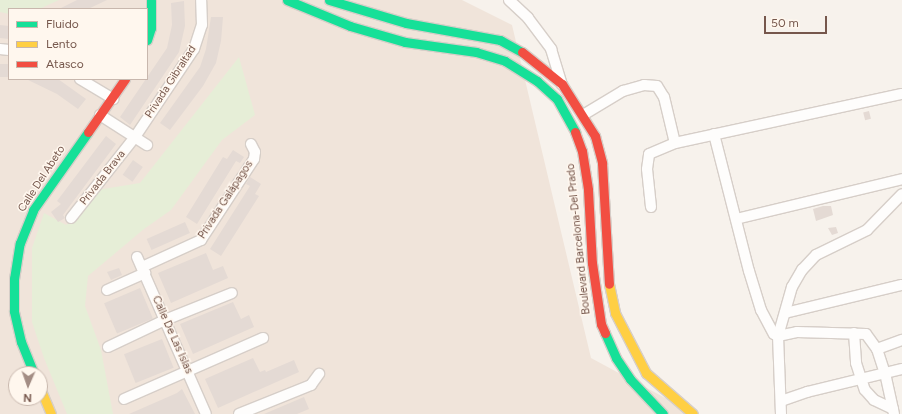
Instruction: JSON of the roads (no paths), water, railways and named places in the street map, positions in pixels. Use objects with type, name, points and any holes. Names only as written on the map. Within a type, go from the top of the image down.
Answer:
[{"type":"main road","points":[[148,37],[151,28],[151,0]]},
{"type":"main road","name":"Boulevard Barcelona-Del Prado","points":[[287,0],[350,26],[405,42],[476,52],[504,61],[537,81],[557,99],[572,123],[582,150],[588,190],[592,263],[601,324],[616,358],[627,374],[663,414]]},
{"type":"main road","points":[[329,0],[406,23],[500,40],[527,55],[562,84],[595,136],[605,193],[608,279],[615,313],[646,373],[666,393],[693,414]]},
{"type":"main road","name":"Calle Del Abeto","points":[[31,366],[21,342],[14,311],[14,279],[20,243],[33,210],[113,99],[124,80]]},
{"type":"main road","points":[[588,190],[605,193]]},
{"type":"street","name":"Privada Gibraltad","points":[[135,137],[194,49],[202,25],[201,0]]},
{"type":"street","points":[[509,0],[528,18],[551,49],[562,84]]},
{"type":"street","points":[[82,80],[113,99]]},
{"type":"street","points":[[583,115],[623,91],[644,85],[657,86],[664,97],[674,143]]},
{"type":"street","points":[[651,207],[647,169],[650,154],[674,143],[902,94]]},
{"type":"street","points":[[100,115],[147,145]]},
{"type":"street","points":[[714,134],[761,310],[770,328],[778,336]]},
{"type":"street","name":"Privada Brava","points":[[71,218],[135,137]]},
{"type":"street","name":"Privada Galápagos","points":[[108,290],[201,240],[254,159],[255,152],[251,144]]},
{"type":"street","points":[[736,219],[902,180]]},
{"type":"street","points":[[781,414],[778,336],[792,286],[802,270],[816,255],[867,230],[902,194]]},
{"type":"street","name":"Calle De Las Islas","points":[[138,257],[206,414]]},
{"type":"street","points":[[785,313],[902,285]]},
{"type":"street","points":[[108,348],[165,320],[232,293]]},
{"type":"street","points":[[778,336],[797,332],[866,334],[877,349],[885,372],[893,412]]},
{"type":"street","points":[[854,333],[859,378],[868,395],[893,412]]},
{"type":"street","points":[[124,399],[263,338]]},
{"type":"street","points":[[877,349],[902,340]]},
{"type":"street","points":[[781,401],[859,378],[902,369]]},
{"type":"street","points":[[239,414],[311,385],[319,374]]}]
